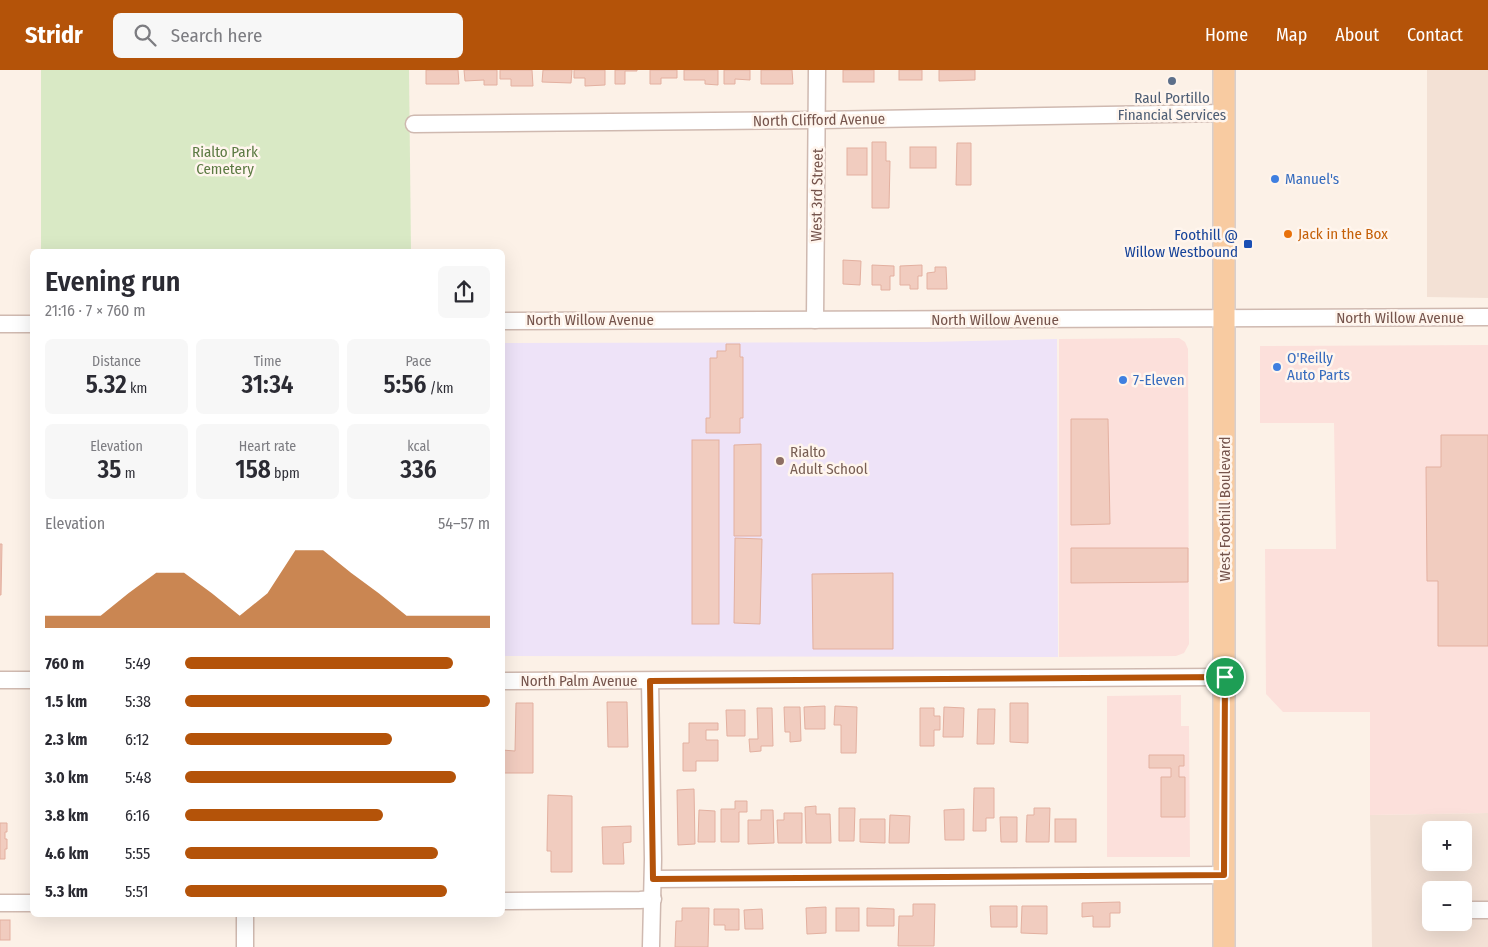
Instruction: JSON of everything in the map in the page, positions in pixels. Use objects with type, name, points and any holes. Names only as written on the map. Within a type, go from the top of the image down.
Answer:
[{"type":"main road","name":"West Foothill Boulevard","points":[[1224,70],[1224,947]]},
{"type":"street","name":"West 3rd Street","points":[[815,320],[817,70]]},
{"type":"street","name":"North Clifford Avenue","points":[[414,124],[1224,113]]},
{"type":"street","name":"North Willow Avenue","points":[[505,320],[1488,317]]},
{"type":"street","points":[[0,324],[30,324]]},
{"type":"street","name":"North Palm Avenue","points":[[505,681],[1225,677]]},
{"type":"street","points":[[0,680],[30,680]]},
{"type":"street","points":[[650,681],[653,879],[651,947]]},
{"type":"street","points":[[653,879],[1224,875]]},
{"type":"street","points":[[505,901],[653,899]]},
{"type":"street","points":[[0,903],[30,903]]},
{"type":"street","points":[[1472,910],[1488,910]]},
{"type":"street","points":[[245,917],[245,947]]},
{"type":"shaded area","points":[[1427,70],[1488,70],[1488,298],[1427,297]]},
{"type":"shaded area","points":[[1179,338],[1185,342],[1188,349],[1189,644],[1184,653],[1176,656],[1059,657],[1059,339]]},
{"type":"shaded area","name":"Rialto Adult School","points":[[1057,339],[1058,657],[505,656],[505,343],[926,342]]},
{"type":"shaded area","points":[[1488,345],[1488,813],[1370,815],[1370,712],[1283,712],[1266,694],[1265,549],[1336,549],[1334,423],[1260,423],[1260,346]]},
{"type":"shaded area","points":[[1181,695],[1181,726],[1189,726],[1190,857],[1107,857],[1107,696]]},
{"type":"shaded area","points":[[1488,813],[1488,947],[1372,947],[1370,815]]},
{"type":"green space","name":"Rialto Park Cemetery","points":[[41,70],[409,70],[411,249],[41,249]]},
{"type":"building","points":[[426,70],[458,70],[459,84],[426,84]]},
{"type":"building","points":[[464,70],[497,70],[497,85],[484,85],[484,80],[465,81]]},
{"type":"building","points":[[500,70],[532,70],[533,86],[511,86],[511,79],[500,79]]},
{"type":"building","points":[[543,70],[572,70],[571,83],[542,82]]},
{"type":"building","points":[[574,70],[605,70],[605,85],[585,86],[585,78],[574,78]]},
{"type":"building","points":[[615,70],[637,71],[625,71],[625,84],[615,84]]},
{"type":"building","points":[[650,70],[677,70],[677,78],[661,78],[661,84],[650,84]]},
{"type":"building","points":[[684,70],[718,70],[718,85],[705,84],[705,80],[684,80]]},
{"type":"building","points":[[724,70],[750,70],[750,80],[735,79],[735,84],[724,84]]},
{"type":"building","points":[[761,70],[792,70],[793,84],[761,84]]},
{"type":"building","points":[[843,70],[874,70],[874,82],[843,82]]},
{"type":"building","points":[[899,70],[922,70],[922,80],[899,80]]},
{"type":"building","points":[[939,70],[975,70],[975,80],[939,81]]},
{"type":"building","points":[[872,142],[886,142],[886,161],[890,161],[889,208],[872,208]]},
{"type":"building","points":[[957,143],[971,143],[971,185],[956,185]]},
{"type":"building","points":[[910,147],[936,147],[936,168],[910,168]]},
{"type":"building","points":[[847,148],[867,148],[867,175],[847,175]]},
{"type":"building","points":[[843,260],[861,261],[860,285],[843,284]]},
{"type":"building","points":[[872,265],[894,266],[894,276],[890,276],[890,290],[881,290],[881,285],[872,285]]},
{"type":"building","points":[[922,265],[922,276],[918,276],[918,289],[910,289],[910,285],[900,285],[900,266]]},
{"type":"building","points":[[935,267],[946,267],[947,289],[927,289],[927,273],[935,272]]},
{"type":"building","points":[[726,344],[740,344],[740,357],[743,357],[743,418],[740,418],[740,433],[706,433],[706,418],[710,418],[710,358],[717,358],[717,351],[726,351]]},
{"type":"building","points":[[1071,419],[1108,419],[1110,524],[1071,525]]},
{"type":"building","points":[[1441,435],[1488,435],[1488,646],[1438,646],[1438,581],[1427,581],[1426,467],[1441,467]]},
{"type":"building","points":[[692,440],[719,440],[719,624],[692,624]]},
{"type":"building","points":[[761,444],[761,536],[734,536],[734,445]]},
{"type":"building","points":[[735,538],[762,539],[760,624],[734,623]]},
{"type":"building","points":[[0,544],[2,544],[1,595],[0,595]]},
{"type":"building","points":[[1071,548],[1188,548],[1188,582],[1071,583]]},
{"type":"building","points":[[893,573],[893,649],[813,649],[812,574]]},
{"type":"building","points":[[607,702],[627,702],[628,747],[608,747]]},
{"type":"building","points":[[516,703],[533,703],[533,773],[505,773],[505,750],[515,751]]},
{"type":"building","points":[[1010,703],[1028,703],[1028,743],[1010,742]]},
{"type":"building","points":[[825,706],[825,729],[805,729],[804,707]]},
{"type":"building","points":[[835,706],[857,707],[856,753],[841,753],[841,725],[834,725]]},
{"type":"building","points":[[784,707],[800,707],[801,741],[790,742],[790,732],[785,732]]},
{"type":"building","points":[[944,707],[964,708],[963,737],[943,737]]},
{"type":"building","points":[[757,708],[772,708],[773,746],[761,746],[761,751],[750,752],[749,739],[758,739]]},
{"type":"building","points":[[920,708],[934,708],[934,716],[940,716],[940,730],[934,730],[934,746],[920,746]]},
{"type":"building","points":[[978,709],[995,709],[994,744],[977,744]]},
{"type":"building","points":[[726,710],[745,710],[745,736],[727,736]]},
{"type":"building","points":[[689,723],[718,723],[718,730],[706,730],[706,740],[718,740],[718,761],[696,761],[696,771],[683,771],[683,743],[689,743]]},
{"type":"building","points":[[1149,755],[1184,755],[1184,766],[1179,766],[1179,777],[1185,777],[1185,817],[1161,817],[1161,777],[1171,777],[1171,768],[1149,768]]},
{"type":"building","points":[[974,788],[994,788],[994,818],[986,818],[986,831],[973,831]]},
{"type":"building","points":[[694,789],[695,844],[678,845],[677,790]]},
{"type":"building","points":[[548,795],[572,796],[572,872],[551,872],[551,851],[547,851]]},
{"type":"building","points":[[735,801],[747,801],[747,812],[739,812],[739,842],[721,842],[721,809],[735,809]]},
{"type":"building","points":[[816,806],[816,814],[830,814],[831,843],[806,843],[805,807]]},
{"type":"building","points":[[839,808],[855,808],[854,841],[839,841]]},
{"type":"building","points":[[1034,808],[1050,808],[1049,842],[1026,842],[1027,815],[1034,815]]},
{"type":"building","points":[[964,809],[964,840],[945,840],[944,810]]},
{"type":"building","points":[[699,810],[715,811],[715,842],[698,842]]},
{"type":"building","points":[[761,810],[773,810],[774,843],[748,844],[748,820],[761,820]]},
{"type":"building","points":[[784,813],[802,813],[802,843],[778,843],[777,820],[784,820]]},
{"type":"building","points":[[890,815],[910,816],[909,843],[889,843]]},
{"type":"building","points":[[1000,817],[1017,817],[1017,842],[1001,842]]},
{"type":"building","points":[[860,819],[885,819],[885,843],[860,842]]},
{"type":"building","points":[[1055,819],[1076,819],[1076,842],[1055,842]]},
{"type":"building","points":[[0,823],[7,823],[5,859],[0,859]]},
{"type":"building","points":[[631,826],[631,842],[623,843],[624,864],[603,864],[602,827]]},
{"type":"building","points":[[1120,902],[1120,913],[1110,913],[1110,927],[1093,927],[1093,916],[1082,917],[1082,903]]},
{"type":"building","points":[[913,904],[935,904],[934,946],[898,946],[899,916],[913,916]]},
{"type":"building","points":[[990,906],[1017,906],[1017,927],[991,927]]},
{"type":"building","points":[[1022,906],[1047,906],[1047,934],[1021,933]]},
{"type":"building","points":[[826,907],[826,933],[807,934],[806,908]]},
{"type":"building","points":[[682,908],[709,908],[708,947],[675,947],[676,921],[682,921]]},
{"type":"building","points":[[836,908],[859,908],[859,931],[836,931]]},
{"type":"building","points":[[867,908],[894,909],[894,926],[867,926]]},
{"type":"building","points":[[714,909],[739,909],[739,930],[725,930],[725,925],[714,925]]},
{"type":"building","points":[[762,909],[763,929],[745,929],[744,910]]},
{"type":"building","points":[[0,920],[10,920],[10,940],[0,940]]},
{"type":"place","name":"Raul Portillo Financial Services","points":[[1172,81]]},
{"type":"place","name":"Manuel's","points":[[1275,179]]},
{"type":"place","name":"Jack in the Box","points":[[1288,234]]},
{"type":"place","name":"Foothill @ Willow Westbound","points":[[1248,244]]},
{"type":"place","name":"O'Reilly Auto Parts","points":[[1277,367]]},
{"type":"place","name":"7-Eleven","points":[[1123,380]]},
{"type":"place","name":"Rialto Adult School","points":[[780,461]]},
{"type":"route","points":[[1225,677],[1224,875],[653,879],[650,681],[1225,677]]}]
